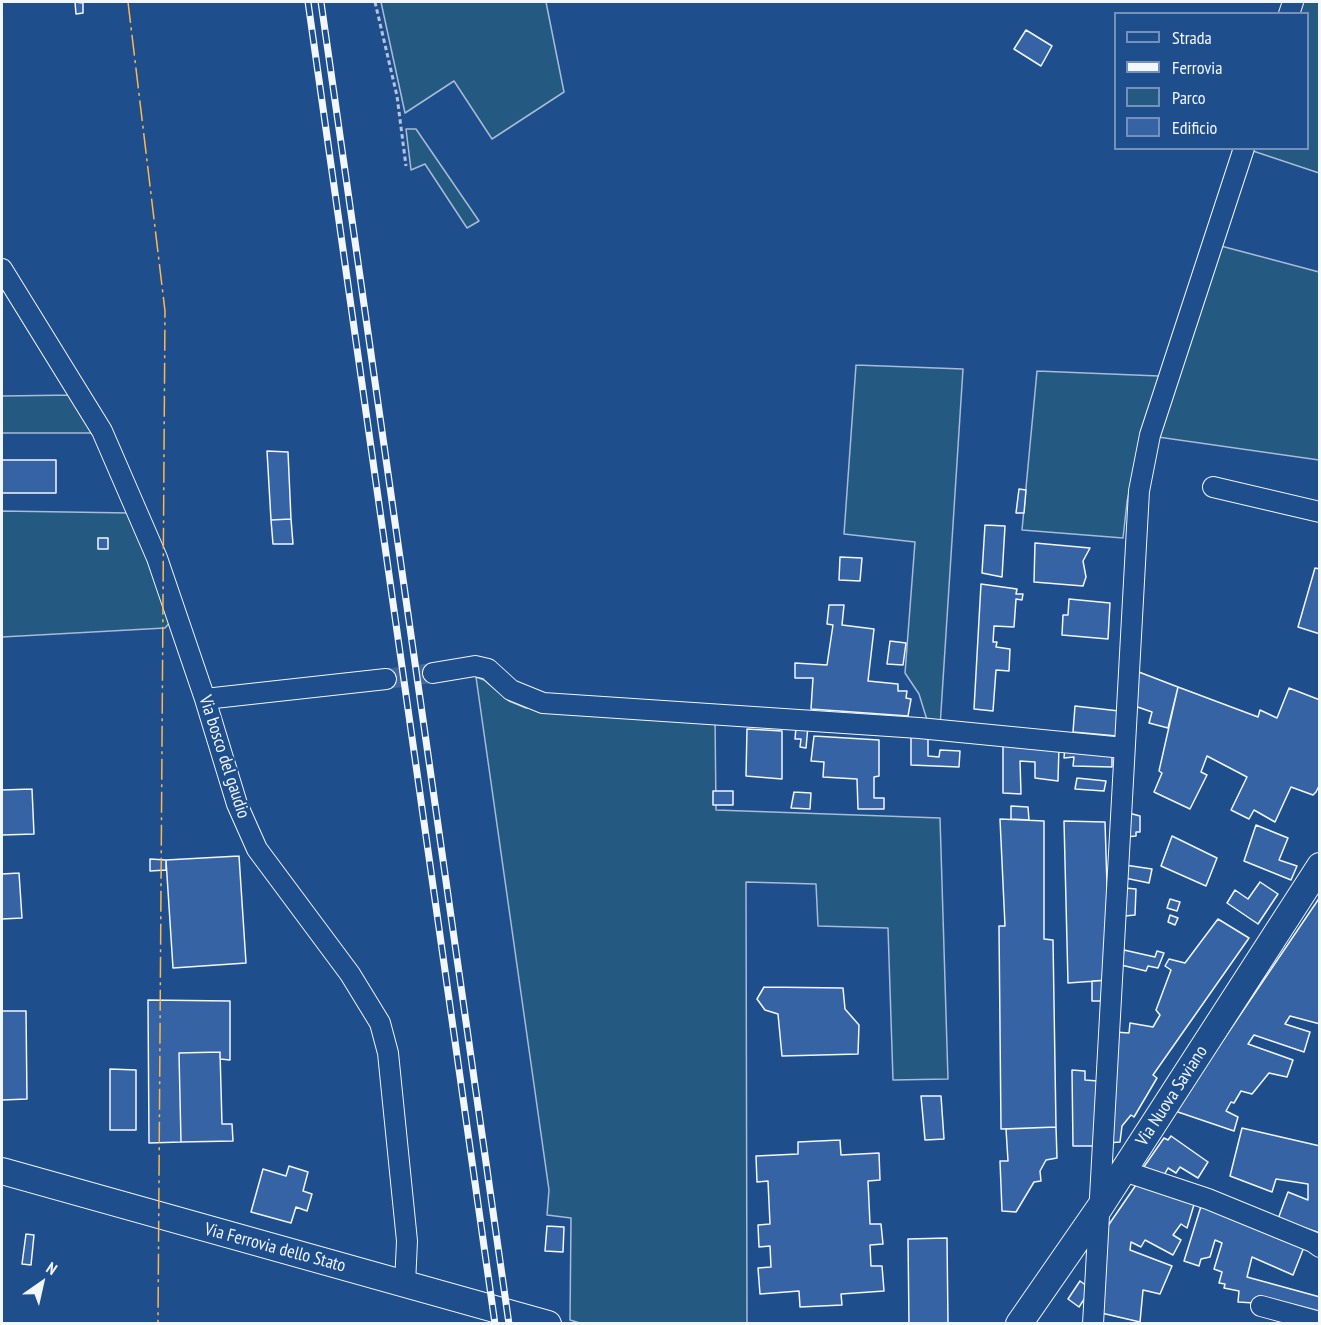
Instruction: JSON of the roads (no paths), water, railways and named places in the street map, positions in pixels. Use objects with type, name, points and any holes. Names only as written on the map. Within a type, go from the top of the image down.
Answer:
[{"type":"main road","name":"Via Nuova Saviano","points":[[1019,1323],[1124,1171],[1318,870]]},
{"type":"main road","name":"Via Ferrovia dello Stato","points":[[2,1172],[548,1323]]},
{"type":"street","points":[[1093,1323],[1139,491],[1150,435],[1243,150]]},
{"type":"street","name":"Via bosco del gaudio","points":[[2,269],[102,431],[158,558],[237,804],[257,849],[350,974],[380,1023],[388,1053],[406,1241],[405,1284]]},
{"type":"street","points":[[1213,487],[1320,512]]},
{"type":"street","points":[[433,673],[475,666],[482,667],[488,669],[512,690],[543,703],[919,728],[1124,747]]},
{"type":"street","points":[[205,699],[386,679]]},
{"type":"street","points":[[1124,1171],[1208,1199],[1313,1242],[1320,1247]]},
{"type":"street","points":[[1261,1305],[1320,1322]]},
{"type":"tunnel","points":[[386,679],[433,673]]},
{"type":"railway","points":[[308,2],[495,1324]]},
{"type":"railway","points":[[321,2],[509,1324]]}]
